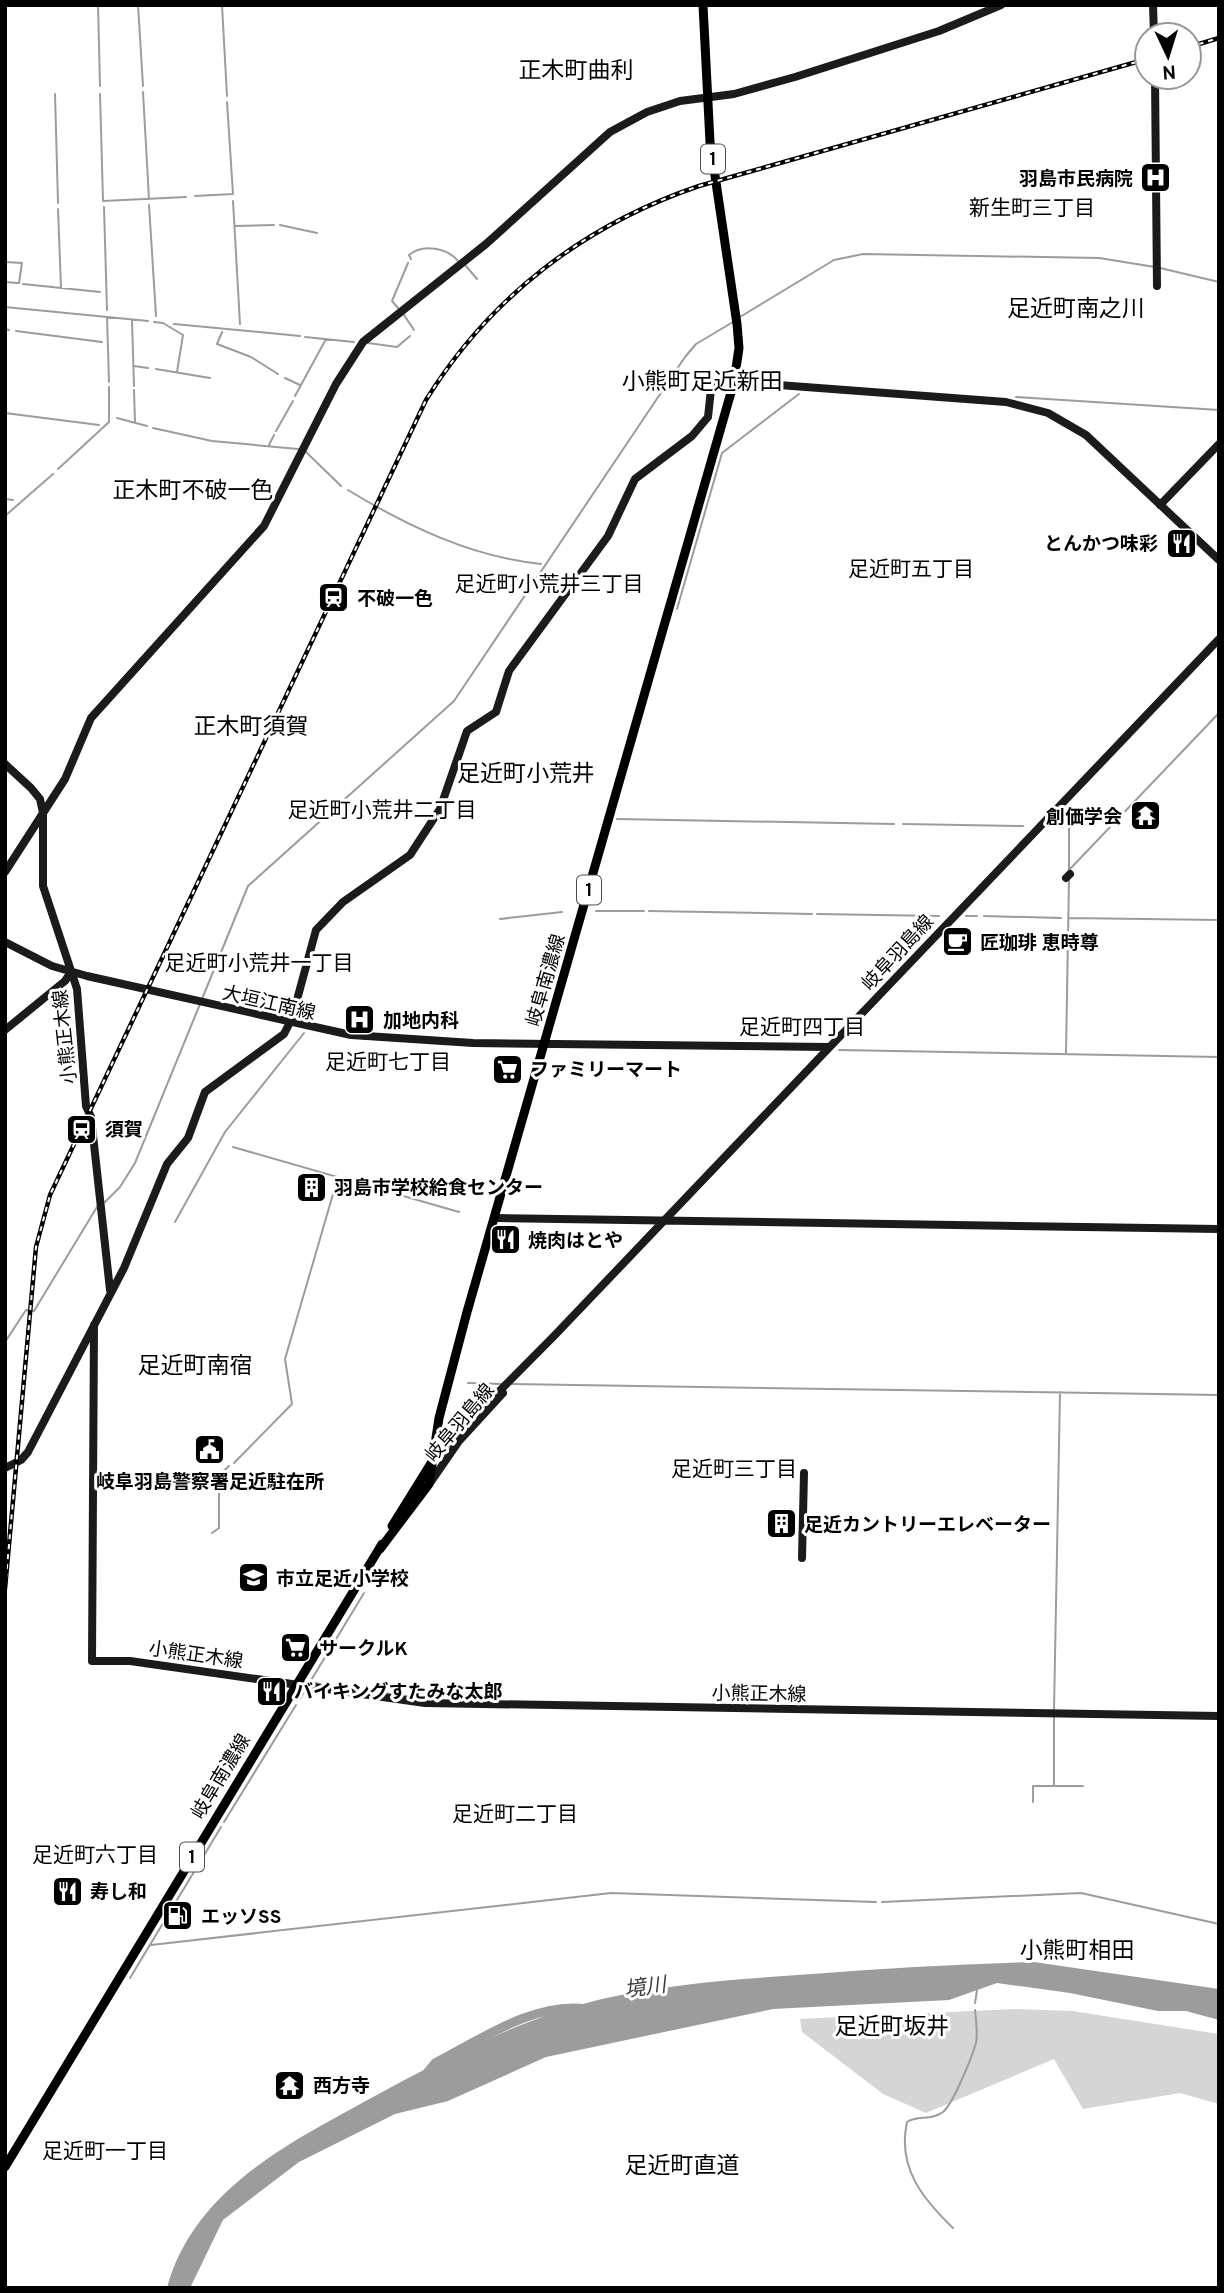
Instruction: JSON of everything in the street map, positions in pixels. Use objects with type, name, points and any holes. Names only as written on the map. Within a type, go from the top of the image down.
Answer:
[{"type":"main road","name":"1","points":[[703,5],[706,98]]},
{"type":"main road","name":"岐阜南濃線","points":[[380,1549],[429,1484],[436,1456],[439,1418],[734,382],[739,348],[737,324],[706,98]]},
{"type":"main road","name":"岐阜南濃線","points":[[5,2167],[436,1456]]},
{"type":"street","points":[[5,872],[65,779],[91,718],[264,526],[337,384],[363,342],[484,246],[610,132],[662,106],[755,88],[846,61],[958,24],[1002,5]]},
{"type":"street","points":[[1155,91],[1157,286]]},
{"type":"street","points":[[110,1290],[133,1247],[167,1164],[188,1138],[205,1092],[278,1041],[290,1024],[316,930],[342,902],[410,855],[440,809],[467,731],[496,712],[509,671],[608,536],[635,479],[692,436],[708,417],[712,380],[980,399],[1030,407],[1086,435],[1219,560]]},
{"type":"street","points":[[1160,505],[1219,444]]},
{"type":"street","name":"岐阜羽島線","points":[[436,1456],[1219,639]]},
{"type":"street","name":"小熊正木線","points":[[5,764],[40,799],[43,813],[43,886],[79,1000],[86,1106],[91,1117],[110,1290],[94,1325],[92,1661],[130,1661],[452,1704],[1219,1716]]},
{"type":"street","name":"大垣江南線","points":[[5,942],[52,966],[71,972],[290,1024],[351,1035],[422,1041],[829,1047]]},
{"type":"street","points":[[5,1030],[65,981],[71,972]]},
{"type":"street","points":[[495,1218],[1219,1228]]},
{"type":"street","points":[[5,1468],[21,1460],[27,1452],[94,1325]]},
{"type":"street","name":"岐阜羽島線","points":[[429,1484],[459,1441],[512,1379]]},
{"type":"street","points":[[802,1558],[804,1473]]},
{"type":"shaded area","points":[[1034,1962],[1219,1989],[1219,2020],[1186,2011],[1158,2011],[1070,1993],[997,1983],[949,2000],[773,2009],[546,2057],[448,2101],[395,2114],[299,2162],[223,2220],[190,2288],[167,2288],[178,2257],[194,2230],[235,2184],[260,2164],[314,2129],[404,2080],[535,2020],[602,1999],[680,1985],[868,1970]]},
{"type":"shaded area","points":[[1014,2009],[1072,2011],[1219,2034],[1219,2104],[1180,2093],[1083,2109],[1054,2059],[926,2113],[883,2094],[802,2032],[800,2019]]},
{"type":"waterway","points":[[98,5],[100,86]]},
{"type":"waterway","points":[[138,5],[143,86]]},
{"type":"waterway","points":[[222,5],[227,96]]},
{"type":"waterway","points":[[143,92],[149,199]]},
{"type":"waterway","points":[[55,94],[58,203]]},
{"type":"waterway","points":[[100,94],[103,200]]},
{"type":"waterway","points":[[195,196],[233,194],[227,102]]},
{"type":"waterway","points":[[103,201],[186,197]]},
{"type":"waterway","points":[[233,201],[240,324]]},
{"type":"waterway","points":[[149,205],[156,316]]},
{"type":"waterway","points":[[104,207],[107,310]]},
{"type":"waterway","points":[[58,209],[61,288]]},
{"type":"waterway","points":[[235,226],[274,225]]},
{"type":"waterway","points":[[280,225],[317,233]]},
{"type":"waterway","points":[[411,259],[409,255],[415,251],[428,248],[449,253],[459,262]]},
{"type":"waterway","points":[[740,317],[834,260],[863,254],[1099,258],[1155,267]]},
{"type":"waterway","points":[[5,262],[22,263],[19,283]]},
{"type":"waterway","points":[[398,308],[392,301],[408,263]]},
{"type":"waterway","points":[[466,266],[477,279]]},
{"type":"waterway","points":[[1160,268],[1219,282]]},
{"type":"waterway","points":[[5,282],[18,283]]},
{"type":"waterway","points":[[23,284],[100,292]]},
{"type":"waterway","points":[[5,307],[148,321]]},
{"type":"waterway","points":[[404,315],[414,330]]},
{"type":"waterway","points":[[107,317],[109,382]]},
{"type":"waterway","points":[[132,320],[134,386]]},
{"type":"waterway","points":[[154,322],[163,323],[183,335],[177,372]]},
{"type":"waterway","points":[[202,999],[248,886],[454,701],[685,357],[696,344],[733,322]]},
{"type":"waterway","points":[[174,324],[300,336]]},
{"type":"waterway","points":[[5,329],[9,330]]},
{"type":"waterway","points":[[16,331],[102,342]]},
{"type":"waterway","points":[[222,332],[217,344],[251,357],[278,374]]},
{"type":"waterway","points":[[368,343],[397,347],[410,336]]},
{"type":"waterway","points":[[305,337],[354,342]]},
{"type":"waterway","points":[[295,396],[326,339]]},
{"type":"waterway","points":[[134,366],[148,368]]},
{"type":"waterway","points":[[156,369],[210,378]]},
{"type":"waterway","points":[[285,378],[300,385]]},
{"type":"waterway","points":[[58,469],[109,422],[109,387]]},
{"type":"waterway","points":[[134,390],[135,422]]},
{"type":"waterway","points":[[677,609],[722,453],[799,394]]},
{"type":"waterway","points":[[1016,397],[1219,410]]},
{"type":"waterway","points":[[276,431],[293,401]]},
{"type":"waterway","points":[[5,413],[99,425]]},
{"type":"waterway","points":[[117,418],[147,426]]},
{"type":"waterway","points":[[153,428],[212,441],[298,449]]},
{"type":"waterway","points":[[269,445],[274,435]]},
{"type":"waterway","points":[[305,451],[341,486]]},
{"type":"waterway","points":[[5,516],[53,474]]},
{"type":"waterway","points":[[348,490],[393,516],[441,538],[490,555],[541,564]]},
{"type":"waterway","points":[[5,499],[13,500]]},
{"type":"waterway","points":[[1070,869],[1219,713]]},
{"type":"waterway","points":[[1069,810],[1069,871]]},
{"type":"waterway","points":[[617,819],[894,824]]},
{"type":"waterway","points":[[903,824],[1023,826]]},
{"type":"waterway","points":[[1057,827],[1063,827]]},
{"type":"waterway","points":[[1066,1053],[1069,880]]},
{"type":"waterway","points":[[596,911],[644,911]]},
{"type":"waterway","points":[[649,911],[812,914]]},
{"type":"waterway","points":[[500,919],[562,912]]},
{"type":"waterway","points":[[817,914],[939,916]]},
{"type":"waterway","points":[[966,916],[977,916]]},
{"type":"waterway","points":[[984,916],[1061,918]]},
{"type":"waterway","points":[[1069,918],[1219,920]]},
{"type":"waterway","points":[[105,1202],[120,1187],[135,1163],[200,1004]]},
{"type":"waterway","points":[[175,1222],[225,1132],[304,1033]]},
{"type":"waterway","points":[[839,1050],[1219,1057]]},
{"type":"waterway","points":[[233,1147],[459,1212]]},
{"type":"waterway","points":[[234,1463],[292,1404],[285,1359],[338,1177]]},
{"type":"waterway","points":[[5,1342],[26,1310],[34,1311],[97,1207]]},
{"type":"waterway","points":[[468,1383],[502,1384]]},
{"type":"waterway","points":[[512,1384],[1219,1395]]},
{"type":"waterway","points":[[1054,1711],[1060,1392]]},
{"type":"waterway","points":[[212,1533],[219,1528],[219,1475],[229,1466]]},
{"type":"waterway","points":[[320,1684],[310,1682],[364,1593]]},
{"type":"waterway","points":[[299,1700],[306,1689]]},
{"type":"waterway","points":[[383,1693],[429,1699]]},
{"type":"waterway","points":[[224,1822],[296,1705]]},
{"type":"waterway","points":[[1054,1717],[1054,1786]]},
{"type":"waterway","points":[[1033,1802],[1033,1786],[1083,1786]]},
{"type":"waterway","points":[[130,1978],[221,1827]]},
{"type":"waterway","points":[[151,1945],[611,1893],[876,1902]]},
{"type":"waterway","points":[[882,1902],[1081,1893],[1219,1924]]},
{"type":"waterway","points":[[975,2003],[977,1990]]},
{"type":"waterway","name":"境川","points":[[426,2074],[435,2063],[508,2024],[548,2011],[587,2009]]},
{"type":"waterway","points":[[953,2228],[932,2206],[915,2181],[909,2168],[905,2139],[907,2122],[938,2115],[952,2100],[976,2043],[975,2010]]},
{"type":"railway","points":[[1203,43],[1219,38]]},
{"type":"railway","points":[[5,1589],[36,1247],[50,1195],[426,400],[451,363],[510,297],[543,269],[617,221],[657,202],[699,186],[1133,63]]},
{"type":"place","name":"羽島市民病院","points":[[1156,178]]},
{"type":"place","name":"とんかつ味彩","points":[[1181,543]]},
{"type":"place","name":"不破一色","points":[[334,598]]},
{"type":"place","name":"創価学会","points":[[1145,816]]},
{"type":"place","name":"匠珈琲 恵時尊","points":[[957,942]]},
{"type":"place","name":"加地内科","points":[[360,1020]]},
{"type":"place","name":"ファミリーマート","points":[[507,1069]]},
{"type":"place","name":"須賀","points":[[82,1129]]},
{"type":"place","name":"羽島市学校給食センター","points":[[311,1187]]},
{"type":"place","name":"焼肉はとや","points":[[505,1240]]},
{"type":"place","name":"岐阜羽島警察署足近駐在所","points":[[210,1450]]},
{"type":"place","name":"足近カントリーエレベーター","points":[[781,1524]]},
{"type":"place","name":"市立足近小学校","points":[[253,1578]]},
{"type":"place","name":"サークルK","points":[[296,1648]]},
{"type":"place","name":"バイキングすたみな太郎","points":[[271,1691]]},
{"type":"place","name":"寿し和","points":[[67,1891]]},
{"type":"place","name":"エッソSS","points":[[178,1916]]},
{"type":"place","name":"西方寺","points":[[290,2085]]},
{"type":"district","name":"正木町曲利","points":[[576,70]]},
{"type":"district","name":"新生町三丁目","points":[[1032,208]]},
{"type":"district","name":"足近町南之川","points":[[1076,308]]},
{"type":"district","name":"小熊町足近新田","points":[[702,381]]},
{"type":"district","name":"正木町不破一色","points":[[193,490]]},
{"type":"district","name":"足近町五丁目","points":[[911,569]]},
{"type":"district","name":"足近町小荒井三丁目","points":[[549,584]]},
{"type":"district","name":"正木町須賀","points":[[251,726]]},
{"type":"district","name":"足近町小荒井","points":[[526,773]]},
{"type":"district","name":"足近町小荒井二丁目","points":[[382,810]]},
{"type":"district","name":"足近町小荒井一丁目","points":[[259,963]]},
{"type":"district","name":"足近町四丁目","points":[[802,1027]]},
{"type":"district","name":"足近町七丁目","points":[[388,1062]]},
{"type":"district","name":"足近町南宿","points":[[195,1365]]},
{"type":"district","name":"足近町三丁目","points":[[734,1469]]},
{"type":"district","name":"足近町二丁目","points":[[515,1814]]},
{"type":"district","name":"足近町六丁目","points":[[95,1855]]},
{"type":"district","name":"小熊町相田","points":[[1077,1950]]},
{"type":"district","name":"足近町坂井","points":[[892,2026]]},
{"type":"district","name":"足近町一丁目","points":[[105,2151]]},
{"type":"district","name":"足近町直道","points":[[682,2165]]}]
